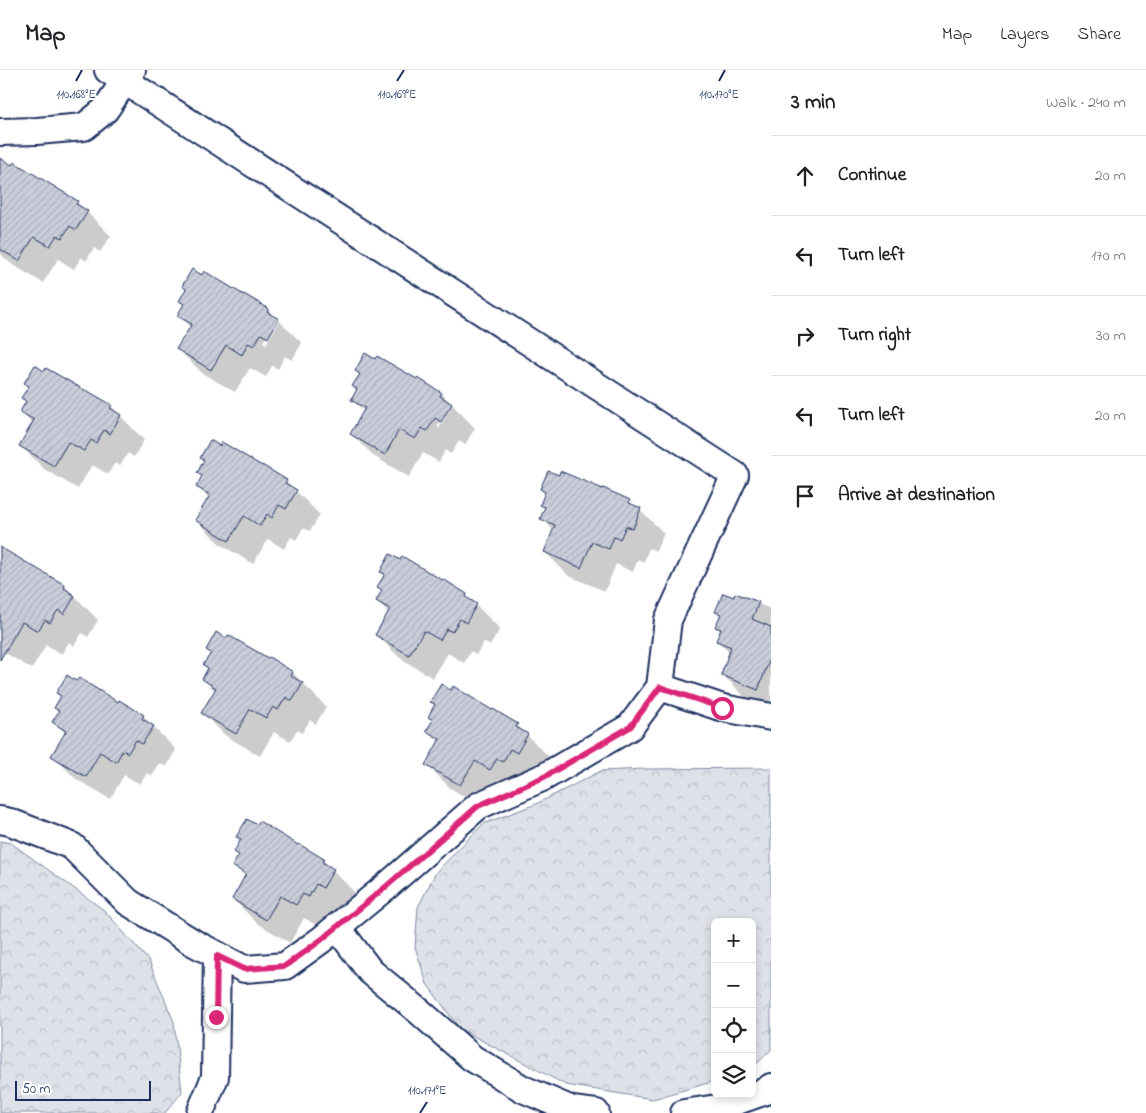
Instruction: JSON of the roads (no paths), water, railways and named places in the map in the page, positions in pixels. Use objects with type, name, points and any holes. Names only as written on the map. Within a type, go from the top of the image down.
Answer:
[{"type":"street","points":[[0,132],[84,128],[105,110],[121,74],[735,475],[668,620],[660,687],[630,727],[544,777],[478,806],[388,885],[285,966],[244,969],[217,956],[128,902],[72,846],[10,822],[0,820]]},
{"type":"street","points":[[660,687],[722,708],[771,717]]},
{"type":"street","points":[[337,927],[370,971],[472,1058],[523,1089],[572,1110],[596,1113]]},
{"type":"street","points":[[200,1113],[215,1077],[217,956]]},
{"type":"street","points":[[684,1113],[717,1108],[766,1091],[771,1087]]}]
